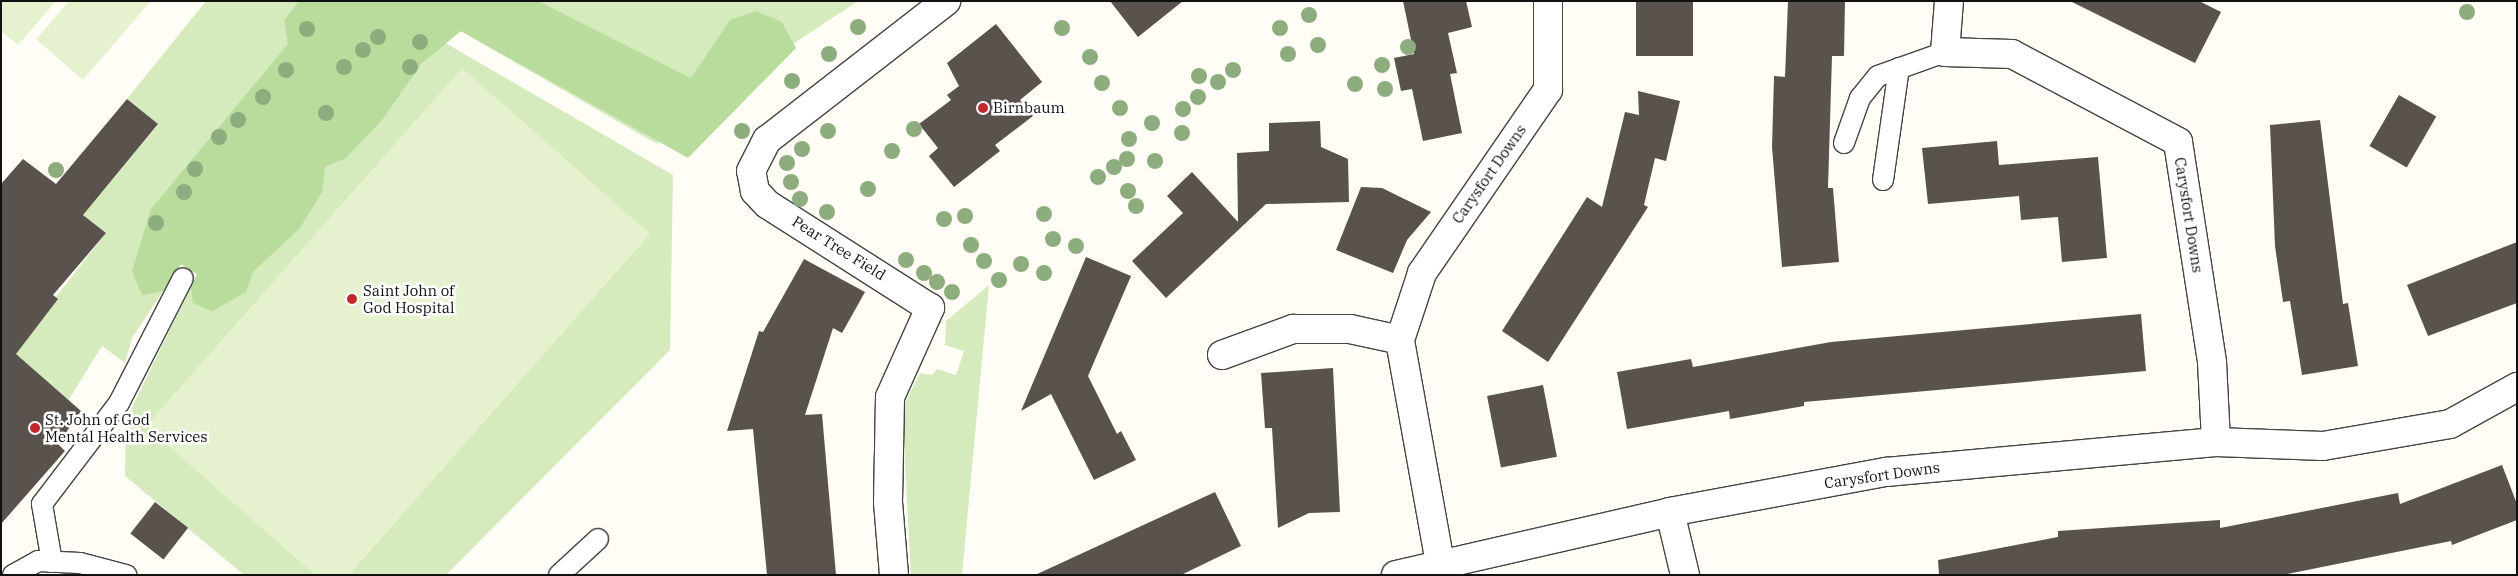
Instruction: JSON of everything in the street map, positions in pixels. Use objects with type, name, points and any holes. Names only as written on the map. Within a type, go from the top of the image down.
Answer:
[{"type":"street","name":"Pear Tree Field","points":[[894,575],[888,502],[890,397],[930,308],[767,204],[755,191],[751,171],[767,140],[946,1]]},
{"type":"street","name":"Carysfort Downs","points":[[1440,563],[1400,340],[1422,274],[1548,90],[1548,1]]},
{"type":"street","points":[[1945,52],[1949,1]]},
{"type":"street","name":"Carysfort Downs","points":[[1945,52],[2012,54],[2178,142],[2212,362],[2216,442]]},
{"type":"street","points":[[1222,355],[1293,329],[1350,329],[1400,340]]},
{"type":"street","name":"Carysfort Downs","points":[[1396,575],[1440,563],[1670,512],[1886,472],[2216,442],[2322,446],[2450,424],[2517,387]]},
{"type":"street","points":[[1670,512],[1685,575]]},
{"type":"lane","points":[[1844,143],[1860,98],[1878,76],[1945,52]]},
{"type":"lane","points":[[1883,180],[1898,68]]},
{"type":"lane","points":[[52,562],[42,504],[119,402],[183,278]]},
{"type":"lane","points":[[559,575],[598,539]]},
{"type":"lane","points":[[13,575],[38,561],[80,563],[126,575]]},
{"type":"green space","points":[[1,1],[56,1],[18,45],[1,31]]},
{"type":"green space","points":[[69,1],[151,1],[83,80],[36,39]]},
{"type":"green space","name":"Saint John of God Hospital","points":[[206,1],[373,1],[673,175],[670,350],[446,575],[244,575],[125,476],[126,420],[197,274],[181,264],[132,338],[125,363],[102,346],[68,401],[13,352],[106,233],[53,191],[102,192],[158,125],[127,99]]},
{"type":"green space","points":[[299,1],[538,1],[691,78],[730,20],[756,11],[782,22],[796,48],[688,158],[461,31],[421,64],[383,119],[346,158],[325,167],[322,192],[300,228],[253,272],[246,292],[212,311],[193,303],[191,288],[197,274],[181,264],[163,291],[142,295],[132,271],[151,209],[288,44],[284,20]]},
{"type":"green space","points":[[408,1],[858,1],[716,95],[657,144]]},
{"type":"green space","points":[[462,68],[650,234],[349,575],[315,575],[146,426]]},
{"type":"green space","points":[[989,285],[962,575],[911,575],[902,409],[920,373],[932,375],[937,369],[956,375],[964,351],[945,345],[946,321]]},
{"type":"building","points":[[1110,1],[1183,1],[1138,37]]},
{"type":"building","points":[[1403,1],[1466,1],[1472,27],[1448,33],[1457,73],[1450,74],[1462,133],[1423,141],[1412,89],[1401,91],[1394,58],[1414,54]]},
{"type":"building","points":[[1636,1],[1693,1],[1693,56],[1636,56]]},
{"type":"building","points":[[1788,1],[1845,1],[1844,56],[1832,56],[1828,188],[1833,188],[1839,262],[1782,267],[1772,147],[1774,76],[1785,77]]},
{"type":"building","points":[[2070,1],[2199,1],[2221,12],[2195,63]]},
{"type":"building","name":"Birnbaum","points":[[996,24],[1042,82],[1020,100],[1033,116],[995,145],[1000,151],[954,187],[929,156],[938,148],[919,124],[951,100],[947,95],[959,86],[947,63]]},
{"type":"building","points":[[1638,91],[1680,101],[1666,161],[1655,158],[1644,205],[1648,207],[1548,362],[1502,331],[1587,197],[1602,207],[1625,112],[1639,115]]},
{"type":"building","points":[[2399,95],[2436,116],[2407,168],[2370,146]]},
{"type":"building","points":[[127,99],[158,124],[83,215],[106,233],[53,295],[58,299],[16,354],[81,411],[58,444],[65,451],[1,524],[1,184],[23,159],[56,184]]},
{"type":"building","points":[[2320,120],[2343,304],[2348,303],[2358,366],[2302,375],[2290,301],[2283,302],[2275,246],[2270,125]]},
{"type":"building","points":[[1320,121],[1321,147],[1348,159],[1349,202],[1266,204],[1166,298],[1132,261],[1183,213],[1167,196],[1192,172],[1238,222],[1237,153],[1269,151],[1269,123]]},
{"type":"building","points":[[1997,141],[1999,165],[2098,157],[2107,258],[2062,262],[2058,217],[2021,220],[2019,196],[1928,204],[1922,148]]},
{"type":"building","points":[[1361,187],[1382,188],[1431,212],[1407,240],[1393,273],[1336,250]]},
{"type":"building","points":[[2517,242],[2517,303],[2428,336],[2407,285]]},
{"type":"building","points":[[1086,257],[1131,276],[1088,376],[1117,434],[1121,431],[1136,460],[1094,480],[1051,394],[1021,411]]},
{"type":"building","points":[[804,259],[865,292],[842,333],[833,328],[805,415],[822,414],[836,575],[767,575],[753,429],[727,431],[759,331],[763,332]]},
{"type":"building","points":[[2141,314],[2146,371],[1804,402],[1804,406],[1730,419],[1729,411],[1627,429],[1617,372],[1691,359],[1693,367],[1831,342]]},
{"type":"building","points":[[1333,368],[1340,512],[1309,513],[1278,528],[1272,428],[1265,428],[1261,373]]},
{"type":"building","points":[[1543,385],[1557,457],[1501,468],[1487,396]]},
{"type":"building","points":[[2502,465],[2517,504],[2517,520],[2452,545],[2451,541],[2282,575],[1939,575],[1938,560],[2058,537],[2058,531],[2220,520],[2220,528],[2398,493],[2400,504]]},
{"type":"building","points":[[1215,492],[1241,546],[1181,575],[1035,575]]},
{"type":"building","points":[[155,502],[188,528],[163,559],[130,534]]},
{"type":"place","name":"Birnbaum","points":[[983,108]]},
{"type":"place","name":"Saint John of God Hospital","points":[[352,299]]},
{"type":"place","name":"St. John of God Mental Health Services","points":[[35,428]]}]
